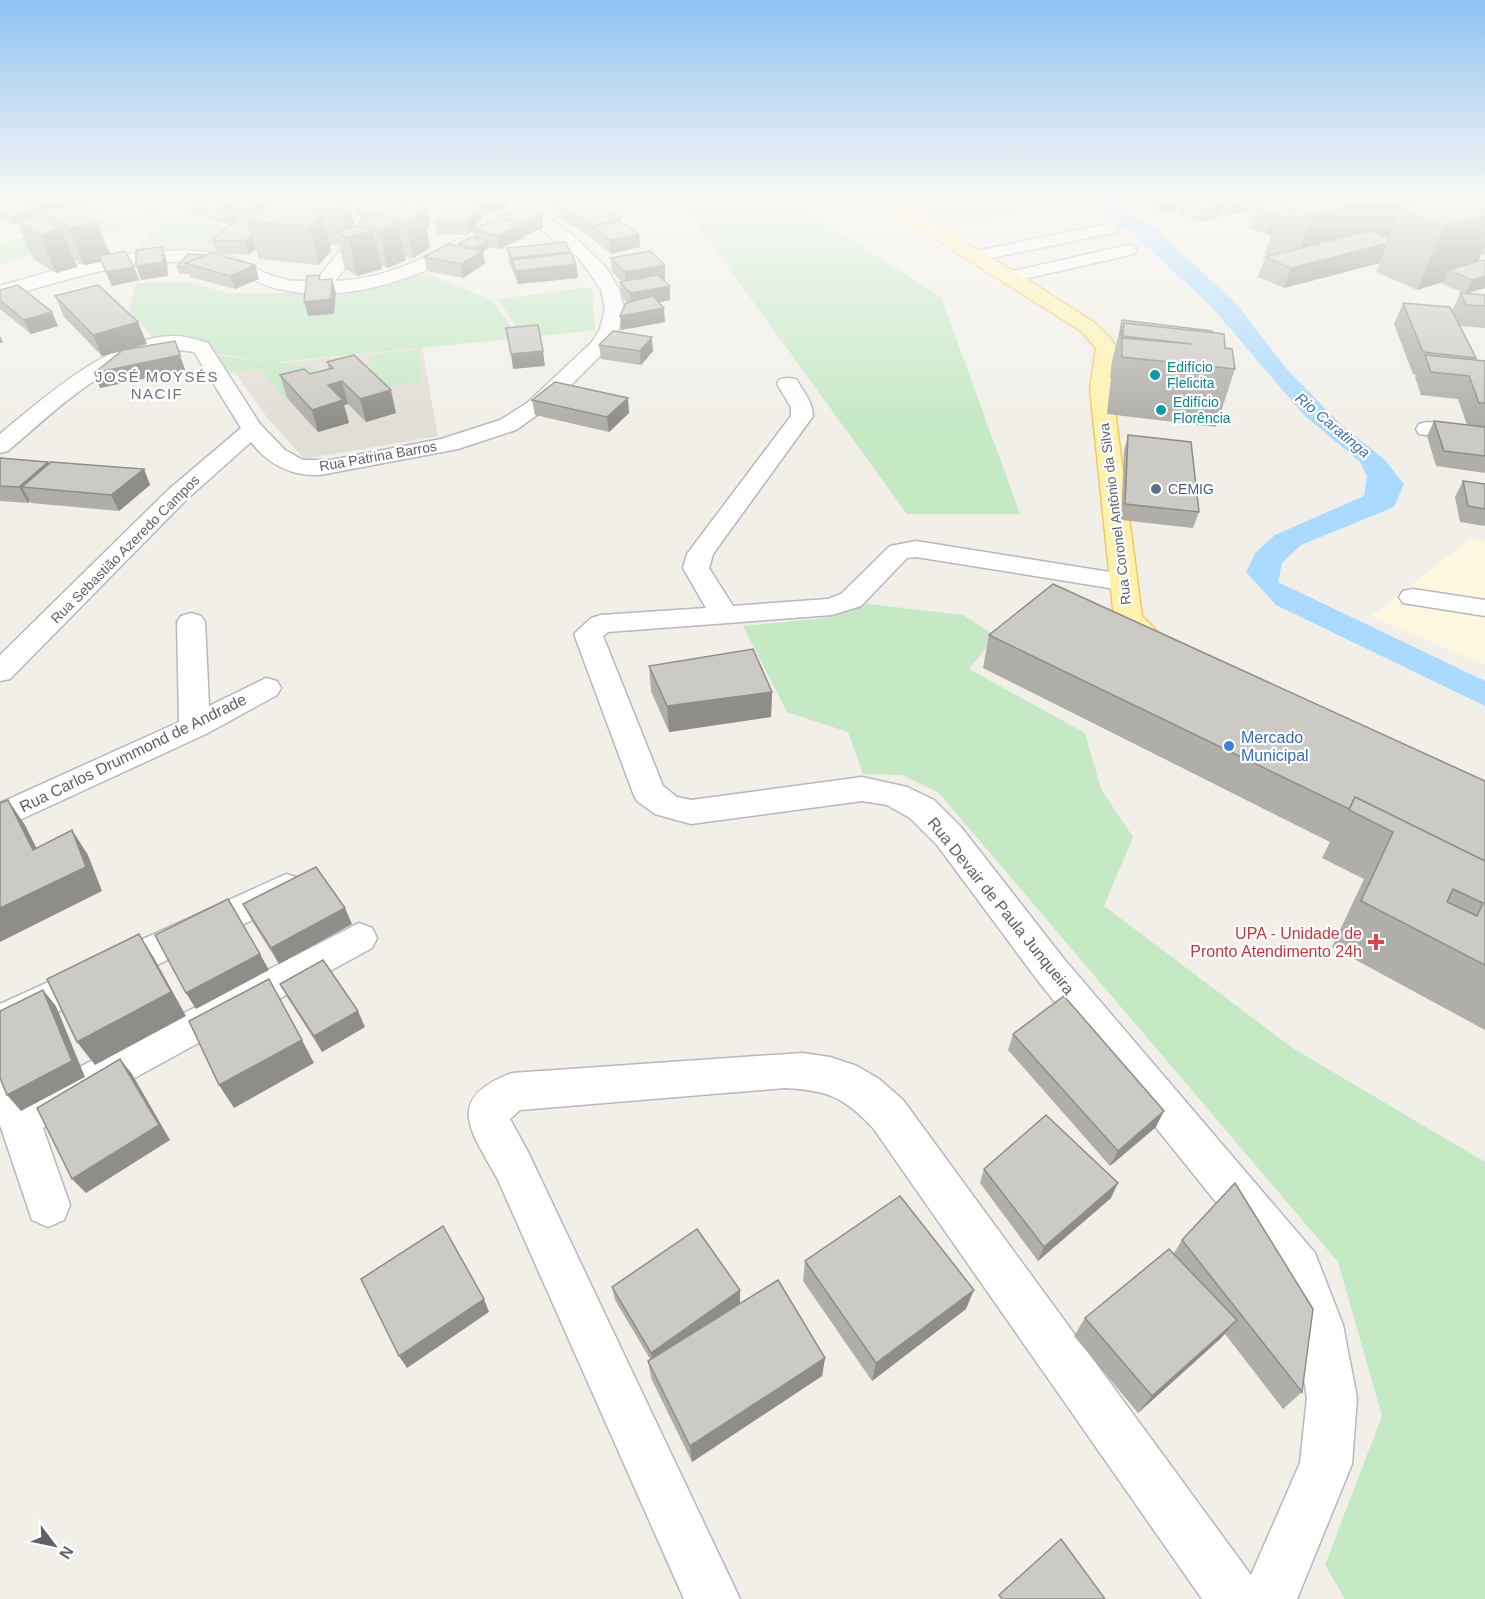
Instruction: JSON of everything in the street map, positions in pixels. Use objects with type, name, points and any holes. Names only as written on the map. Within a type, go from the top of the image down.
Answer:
[{"type":"main road","name":"Rua Coronel Antônio da Silva","points":[[1011,277],[1088,327],[1101,339],[1106,348],[1101,389],[1128,618],[1150,640],[1188,659]]},
{"type":"street","points":[[0,292],[63,276]]},
{"type":"street","points":[[261,276],[273,282],[320,287],[367,285],[399,276]]},
{"type":"street","points":[[320,287],[330,276]]},
{"type":"street","name":"Rua Patrina Barros","points":[[0,446],[80,381],[98,370],[126,355],[168,344],[192,344],[201,347],[253,429],[281,459],[294,466],[307,468],[457,442],[509,424],[528,412],[595,349],[609,332],[612,322],[613,300],[603,276]]},
{"type":"street","points":[[1011,277],[1017,276]]},
{"type":"street","points":[[724,614],[696,568],[699,554],[802,416],[802,407],[788,384]]},
{"type":"street","name":"Rua Sebastião Azeredo Campos","points":[[0,672],[177,495],[253,429]]},
{"type":"street","points":[[1427,429],[1485,436]]},
{"type":"street","name":"Rua Devair de Paula Junqueira","points":[[1122,582],[941,551],[916,549],[899,552],[851,600],[832,607],[601,624],[588,634],[649,793],[668,806],[691,812],[862,789],[895,795],[922,809],[949,836],[1051,970],[1251,1208],[1299,1269],[1320,1325],[1332,1398],[1326,1464],[1269,1599]]},
{"type":"street","points":[[1413,597],[1485,608]]},
{"type":"street","points":[[191,622],[195,727]]},
{"type":"street","name":"Rua Carlos Drummond de Andrade","points":[[0,817],[195,727],[266,688]]},
{"type":"street","points":[[0,1022],[290,886]]},
{"type":"street","points":[[20,1119],[359,938]]},
{"type":"street","points":[[712,1599],[513,1166],[489,1122],[490,1107],[512,1092],[785,1070],[819,1071],[845,1078],[868,1093],[888,1114],[1235,1599]]},
{"type":"street","points":[[0,1073],[20,1119],[48,1205]]},
{"type":"shaded area","points":[[422,348],[438,436],[304,459],[266,416],[232,368]]},
{"type":"shaded area","points":[[1470,539],[1485,541],[1485,665],[1371,616]]},
{"type":"green space","points":[[411,276],[431,276],[492,300],[519,338],[278,362],[301,366],[296,367],[317,366],[313,388],[284,397],[260,370],[227,373],[213,355],[265,361],[158,345],[149,332],[129,312],[136,283],[191,283],[227,293],[288,293],[373,288]]},
{"type":"green space","points":[[734,276],[908,276],[941,297],[1020,514],[907,514]]},
{"type":"green space","points":[[592,287],[595,330],[524,338],[498,299]]},
{"type":"green space","points":[[418,350],[422,382],[372,388],[370,355]]},
{"type":"green space","points":[[868,604],[963,615],[996,636],[969,669],[1085,733],[1101,789],[1133,837],[1104,906],[1294,1049],[1485,1162],[1485,1599],[1345,1599],[1325,1565],[1382,1416],[1338,1262],[939,793],[902,775],[863,774],[848,732],[787,712],[743,626],[824,618]]},
{"type":"water","name":"Rio Caratinga","points":[[1178,276],[1206,276],[1234,301],[1286,368],[1341,425],[1384,459],[1404,484],[1394,507],[1301,545],[1282,563],[1278,582],[1485,681],[1485,706],[1276,605],[1246,572],[1256,552],[1275,535],[1364,496],[1367,476],[1360,462],[1304,415],[1210,305]]},
{"type":"building","points":[[307,276],[320,276],[319,280],[332,279],[331,299],[304,302]]},
{"type":"building","points":[[659,276],[670,286],[630,293],[620,282]]},
{"type":"building","points":[[1461,276],[1485,276],[1485,276],[1472,280]]},
{"type":"building","points":[[18,285],[52,312],[24,320],[0,300],[0,290]]},
{"type":"building","points":[[98,285],[138,322],[93,335],[55,296]]},
{"type":"building","points":[[1460,293],[1485,295],[1485,306],[1467,305]]},
{"type":"building","points":[[653,296],[664,308],[620,316],[626,303]]},
{"type":"building","points":[[1403,303],[1450,307],[1476,358],[1423,352]]},
{"type":"building","points":[[1122,320],[1212,331],[1212,333],[1124,323],[1120,336]]},
{"type":"building","points":[[1124,323],[1224,334],[1225,348],[1232,349],[1235,369],[1122,357],[1122,338],[1192,344],[1123,336]]},
{"type":"building","points":[[538,325],[543,351],[511,354],[506,328]]},
{"type":"building","points":[[613,331],[652,337],[640,351],[599,345]]},
{"type":"building","points":[[175,341],[180,355],[94,373],[123,350]]},
{"type":"building","points":[[354,355],[391,390],[360,399],[342,381],[328,385],[343,400],[312,410],[280,375],[304,369],[310,374],[333,368],[327,362]]},
{"type":"building","points":[[1425,355],[1485,361],[1485,403],[1479,403],[1469,376],[1431,372]]},
{"type":"building","points":[[555,382],[628,398],[607,417],[532,400]]},
{"type":"building","points":[[1434,421],[1485,427],[1485,456],[1444,451]]},
{"type":"building","name":"CEMIG","points":[[1128,435],[1191,442],[1199,512],[1125,504]]},
{"type":"building","points":[[0,458],[48,462],[19,487],[0,486]]},
{"type":"building","points":[[51,462],[144,469],[111,495],[22,487]]},
{"type":"building","points":[[1463,481],[1485,484],[1485,509],[1468,506]]},
{"type":"building","points":[[1053,584],[1485,781],[1485,861],[1355,797],[1349,809],[989,635]]},
{"type":"building","points":[[753,649],[772,692],[667,706],[649,666]]},
{"type":"building","points":[[1355,797],[1485,861],[1485,965],[1361,901],[1393,832],[1349,810]],"holes":[[[1453,889],[1483,903],[1477,916],[1447,902]]]},
{"type":"building","points":[[8,800],[33,850],[72,830],[86,867],[0,908],[0,803]]},
{"type":"building","points":[[316,867],[345,908],[271,948],[243,904]]},
{"type":"building","points":[[228,899],[260,954],[186,993],[155,935]]},
{"type":"building","points":[[139,934],[171,992],[77,1042],[47,979]]},
{"type":"building","points":[[323,960],[358,1011],[314,1036],[280,984]]},
{"type":"building","points":[[269,979],[302,1040],[219,1085],[189,1021]]},
{"type":"building","points":[[43,990],[72,1061],[7,1095],[0,1078],[0,1011]]},
{"type":"building","points":[[1064,996],[1164,1111],[1118,1151],[1013,1034]]},
{"type":"building","points":[[120,1059],[159,1125],[72,1179],[37,1108]]},
{"type":"building","points":[[1046,1115],[1118,1183],[1044,1247],[984,1169]]},
{"type":"building","points":[[1235,1183],[1313,1309],[1302,1392],[1182,1240]]},
{"type":"building","points":[[900,1196],[974,1290],[876,1363],[805,1261]]},
{"type":"building","points":[[443,1226],[484,1299],[399,1356],[361,1279]]},
{"type":"building","points":[[697,1229],[740,1290],[651,1353],[612,1287]]},
{"type":"building","points":[[1169,1249],[1237,1320],[1152,1396],[1085,1318]]},
{"type":"building","points":[[778,1280],[825,1358],[690,1446],[648,1361]]},
{"type":"building","points":[[1061,1539],[1105,1599],[1002,1599],[999,1595]]},
{"type":"place","name":"Edifício Flelicita","points":[[1155,375]]},
{"type":"place","name":"Edifício Florência","points":[[1161,410]]},
{"type":"place","name":"CEMIG","points":[[1156,489]]},
{"type":"place","name":"Mercado Municipal","points":[[1229,746]]},
{"type":"place","name":"UPA - Unidade de Pronto Atendimento 24h","points":[[1376,942]]},
{"type":"district","name":"JOSÉ MOYSÉS NACIF","points":[[157,384]]}]
